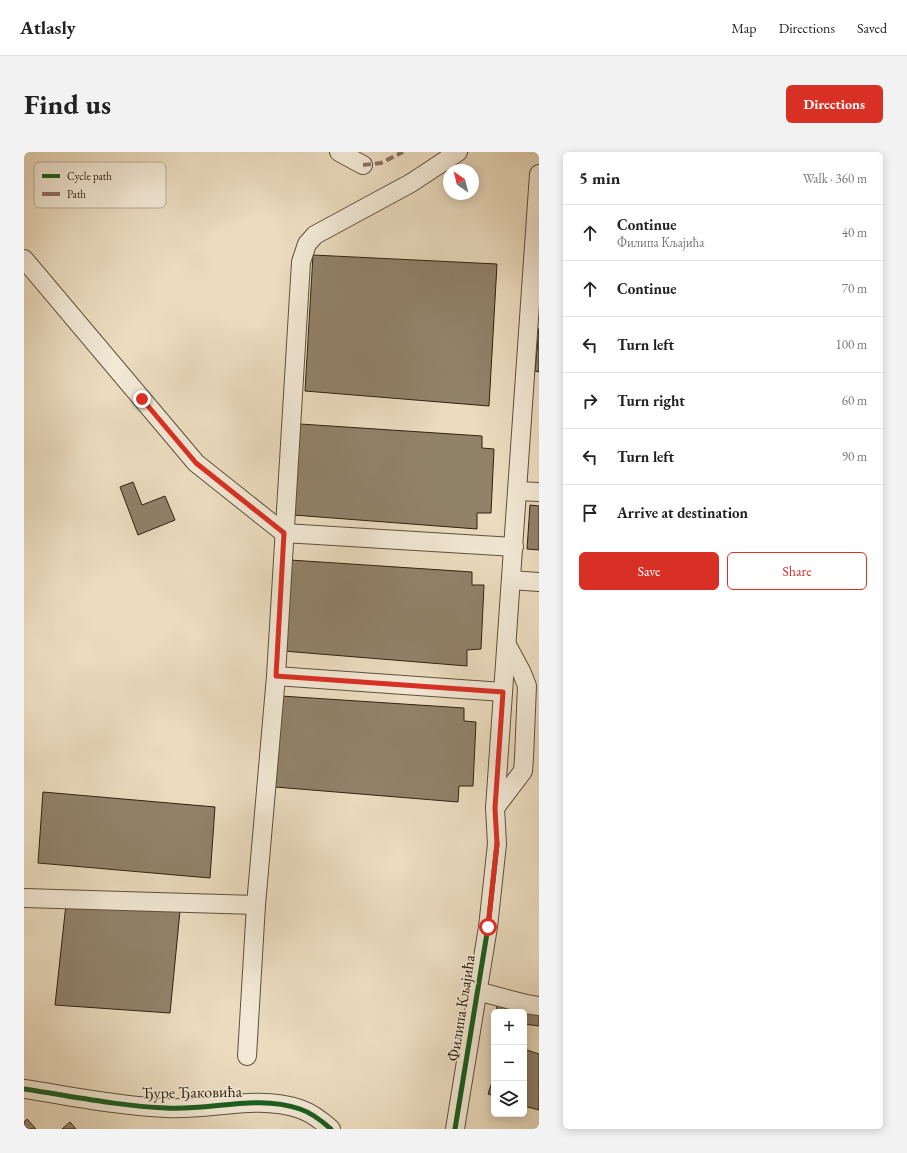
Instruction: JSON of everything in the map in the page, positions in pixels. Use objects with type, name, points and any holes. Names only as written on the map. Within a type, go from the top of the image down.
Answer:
[{"type":"street","points":[[339,152],[363,165]]},
{"type":"street","points":[[247,1056],[256,905],[276,676],[301,262],[307,244],[316,235],[411,184],[458,152]]},
{"type":"street","name":"Филипа Кљајића","points":[[454,1129],[488,927],[497,844],[495,808],[539,174]]},
{"type":"street","points":[[24,259],[196,463],[284,533],[514,547]]},
{"type":"street","points":[[518,491],[539,492]]},
{"type":"street","points":[[511,580],[539,582]]},
{"type":"street","points":[[495,808],[523,771],[524,758],[527,686],[522,673],[507,645]]},
{"type":"street","points":[[276,676],[503,692]]},
{"type":"street","points":[[24,898],[256,905]]},
{"type":"street","points":[[477,991],[539,1006]]},
{"type":"street","name":"Ђуре Ђаковића","points":[[24,1089],[133,1106],[168,1109],[224,1104],[286,1106],[301,1109],[331,1129]]},
{"type":"building","points":[[313,255],[497,264],[489,406],[305,391]]},
{"type":"building","points":[[539,328],[539,372],[535,371]]},
{"type":"building","points":[[300,424],[482,436],[482,448],[494,449],[491,513],[477,513],[477,529],[293,515]]},
{"type":"building","points":[[133,482],[142,505],[165,496],[175,520],[138,535],[120,487]]},
{"type":"building","points":[[530,505],[539,506],[539,550],[527,549]]},
{"type":"building","points":[[290,560],[472,572],[472,585],[484,585],[481,649],[467,650],[467,666],[283,651]]},
{"type":"building","points":[[281,696],[464,708],[464,721],[476,722],[473,786],[459,786],[458,802],[275,787]]},
{"type":"building","points":[[43,792],[215,807],[210,878],[38,863]]},
{"type":"building","points":[[66,904],[180,911],[170,1013],[55,1005]]},
{"type":"building","points":[[497,1006],[518,1009],[496,1009]]},
{"type":"building","points":[[527,1010],[539,1012],[539,1026],[527,1024]]},
{"type":"building","points":[[527,1050],[539,1054],[539,1110],[527,1107]]},
{"type":"building","points":[[491,1085],[491,1095],[488,1094]]},
{"type":"building","points":[[27,1119],[36,1129],[24,1129],[24,1122]]},
{"type":"building","points":[[70,1122],[76,1129],[62,1129]]},
{"type":"marked path","points":[[363,165],[381,163],[403,152]]},
{"type":"cycle path","points":[[455,1129],[488,927],[497,844]]},
{"type":"cycle path","points":[[24,1089],[148,1107],[183,1108],[250,1103],[284,1105],[309,1113],[331,1129]]},
{"type":"route","points":[[142,399],[196,463],[284,533],[276,676],[503,692],[495,808],[497,844],[488,927]]}]
